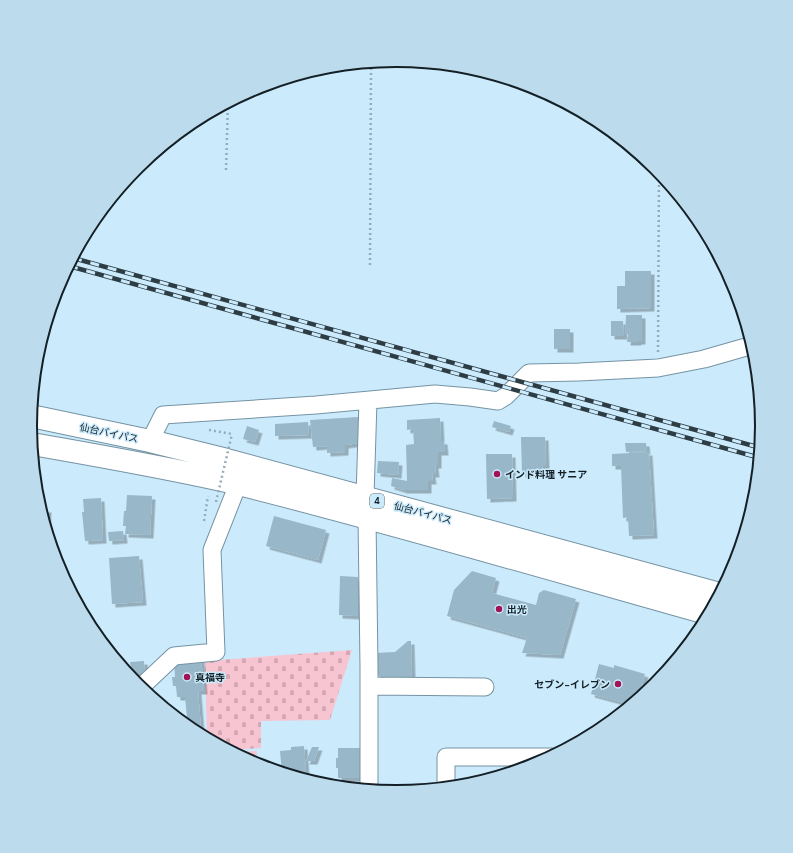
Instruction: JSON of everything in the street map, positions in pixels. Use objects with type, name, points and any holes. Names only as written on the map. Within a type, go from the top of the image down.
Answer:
[{"type":"highway","name":"仙台バイパス","points":[[37,417],[150,441],[228,460],[366,508],[704,612]]},
{"type":"highway","name":"仙台バイパス","points":[[38,445],[137,462],[238,484],[366,508],[715,593]]},
{"type":"street","points":[[150,441],[163,415],[368,401],[435,394],[498,401],[506,396],[529,373],[658,368],[704,359],[747,347]]},
{"type":"street","points":[[368,401],[366,508],[369,785]]},
{"type":"street","points":[[145,684],[174,656],[216,652],[212,550],[238,484]]},
{"type":"street","points":[[369,686],[485,687]]},
{"type":"street","points":[[446,782],[446,758],[538,757]]},
{"type":"path","points":[[370,264],[371,68]]},
{"type":"path","points":[[226,170],[228,109]]},
{"type":"path","points":[[658,368],[659,180]]},
{"type":"path","points":[[216,502],[232,434]]},
{"type":"green space","points":[[352,650],[330,720],[261,721],[261,748],[238,749],[207,731],[205,661]]},
{"type":"green space","points":[[257,751],[256,758],[243,752]]},
{"type":"building","points":[[625,271],[651,271],[651,308],[617,309],[617,286],[625,286]]},
{"type":"building","points":[[626,315],[642,315],[642,341],[627,342],[628,334],[625,334]]},
{"type":"building","points":[[611,321],[623,321],[624,336],[611,336]]},
{"type":"building","points":[[554,329],[570,329],[570,349],[554,349]]},
{"type":"building","points":[[358,417],[360,443],[345,445],[345,452],[327,453],[327,446],[313,447],[310,420]]},
{"type":"building","points":[[440,418],[441,441],[444,441],[445,452],[438,452],[438,465],[435,465],[436,474],[432,474],[433,481],[428,481],[428,490],[404,490],[391,486],[392,478],[407,481],[406,445],[414,444],[413,429],[407,430],[407,420]]},
{"type":"building","points":[[494,421],[511,426],[509,432],[492,427]]},
{"type":"building","points":[[308,422],[309,435],[275,436],[275,424]]},
{"type":"building","points":[[247,426],[259,430],[255,442],[243,439]]},
{"type":"building","points":[[521,437],[545,437],[546,466],[542,466],[543,473],[522,474]]},
{"type":"building","points":[[625,443],[646,443],[647,451],[626,452]]},
{"type":"building","points":[[649,452],[654,535],[629,536],[628,517],[623,518],[621,466],[612,466],[612,454]]},
{"type":"building","points":[[486,454],[512,454],[513,498],[487,499]]},
{"type":"building","points":[[378,461],[399,462],[398,475],[377,473]]},
{"type":"building","points":[[127,495],[152,496],[150,535],[125,534],[126,526],[123,526]]},
{"type":"building","points":[[101,498],[103,540],[85,541],[82,512],[84,512],[83,499]]},
{"type":"building","points":[[274,516],[326,530],[318,560],[266,546]]},
{"type":"building","points":[[123,531],[124,540],[109,541],[108,532]]},
{"type":"building","points":[[139,556],[143,602],[112,604],[109,558]]},
{"type":"building","points":[[472,571],[496,578],[492,593],[536,605],[539,593],[544,590],[576,599],[560,655],[522,653],[527,638],[447,616],[454,590]]},
{"type":"building","points":[[340,576],[358,577],[358,616],[339,615]]},
{"type":"building","points":[[408,641],[411,641],[412,677],[381,678],[374,670],[375,653],[395,652]]},
{"type":"building","points":[[201,658],[204,691],[198,691],[201,728],[187,718],[185,697],[177,697],[176,686],[173,686],[172,677],[175,677],[174,661]]},
{"type":"building","points":[[144,661],[145,674],[138,677],[131,669],[130,662]]},
{"type":"building","name":"セブン-イレブン","points":[[599,664],[614,668],[614,665],[645,674],[640,691],[626,703],[591,694]]},
{"type":"building","points":[[304,746],[306,773],[302,774],[281,767],[280,751],[291,750],[291,747]]},
{"type":"building","points":[[312,747],[319,747],[314,761],[306,761]]},
{"type":"building","points":[[338,748],[361,748],[361,778],[338,778],[336,758],[338,758]]},
{"type":"railway","points":[[78,259],[755,446]]},
{"type":"railway","points":[[74,267],[754,456]]},
{"type":"place","name":"インド料理 サニア","points":[[497,474]]},
{"type":"place","name":"出光","points":[[499,609]]},
{"type":"place","name":"真福寺","points":[[187,677]]},
{"type":"place","name":"セブン-イレブン","points":[[618,684]]}]
